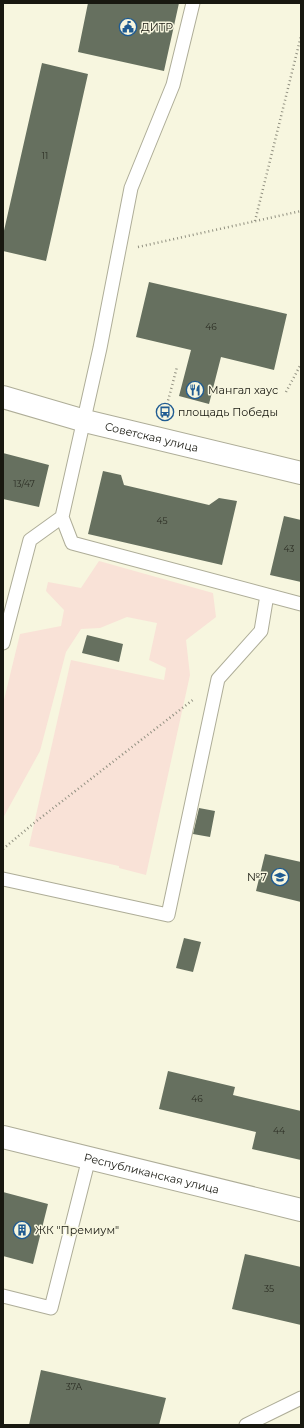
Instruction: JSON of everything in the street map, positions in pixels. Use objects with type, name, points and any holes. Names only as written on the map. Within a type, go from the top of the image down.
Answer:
[{"type":"street","name":"Советская улица","points":[[3,397],[85,421],[301,473]]},
{"type":"street","name":"Республиканская улица","points":[[3,1137],[301,1210]]},
{"type":"lane","points":[[193,3],[173,85],[131,188],[85,421],[62,517],[72,543],[301,604]]},
{"type":"lane","points":[[3,643],[30,540],[62,517]]},
{"type":"lane","points":[[3,879],[168,915],[218,679],[261,630],[267,595]]},
{"type":"lane","points":[[3,1296],[51,1308],[89,1158]]},
{"type":"lane","points":[[246,1425],[301,1398]]},
{"type":"path","points":[[255,221],[301,36]]},
{"type":"path","points":[[119,251],[301,211]]},
{"type":"path","points":[[286,392],[301,364]]},
{"type":"path","points":[[165,412],[177,366]]},
{"type":"path","points":[[3,849],[40,818],[176,714],[218,679]]},
{"type":"shaded area","points":[[99,561],[213,593],[216,617],[186,640],[190,675],[146,875],[119,868],[119,866],[29,846],[71,660],[164,680],[166,668],[149,660],[157,623],[127,617],[100,628],[81,629],[66,652],[40,751],[3,818],[3,704],[20,634],[61,626],[64,610],[46,591],[48,582],[81,588]]},
{"type":"building","name":"ДИТР","points":[[88,3],[179,3],[164,71],[78,52]]},
{"type":"building","points":[[42,63],[88,74],[46,261],[3,251],[3,235]]},
{"type":"building","points":[[149,282],[287,314],[274,370],[221,357],[209,404],[179,396],[191,350],[136,337]]},
{"type":"building","points":[[3,453],[49,465],[39,507],[3,499]]},
{"type":"building","points":[[103,471],[121,475],[124,485],[209,505],[219,498],[237,501],[222,565],[88,534]]},
{"type":"building","points":[[284,516],[301,520],[301,582],[270,575]]},
{"type":"building","points":[[87,635],[123,644],[119,662],[82,653]]},
{"type":"building","points":[[199,808],[215,811],[210,837],[193,834]]},
{"type":"building","name":"№7","points":[[265,854],[301,862],[301,902],[256,891]]},
{"type":"building","points":[[184,938],[201,942],[193,972],[176,968]]},
{"type":"building","points":[[168,1071],[235,1087],[233,1095],[301,1111],[301,1160],[252,1149],[256,1132],[159,1109]]},
{"type":"building","name":"ЖК \"Премиум\"","points":[[3,1192],[48,1204],[33,1264],[3,1256]]},
{"type":"building","points":[[245,1254],[301,1267],[301,1325],[232,1309]]},
{"type":"building","points":[[41,1370],[166,1398],[159,1425],[29,1425]]},
{"type":"place","name":"ДИТР","points":[[128,27]]},
{"type":"place","name":"Мангал хаус","points":[[195,390]]},
{"type":"place","name":"площадь Победы","points":[[165,412]]},
{"type":"place","name":"№7","points":[[280,877]]},
{"type":"place","name":"ЖК \"Премиум\"","points":[[22,1230]]}]
